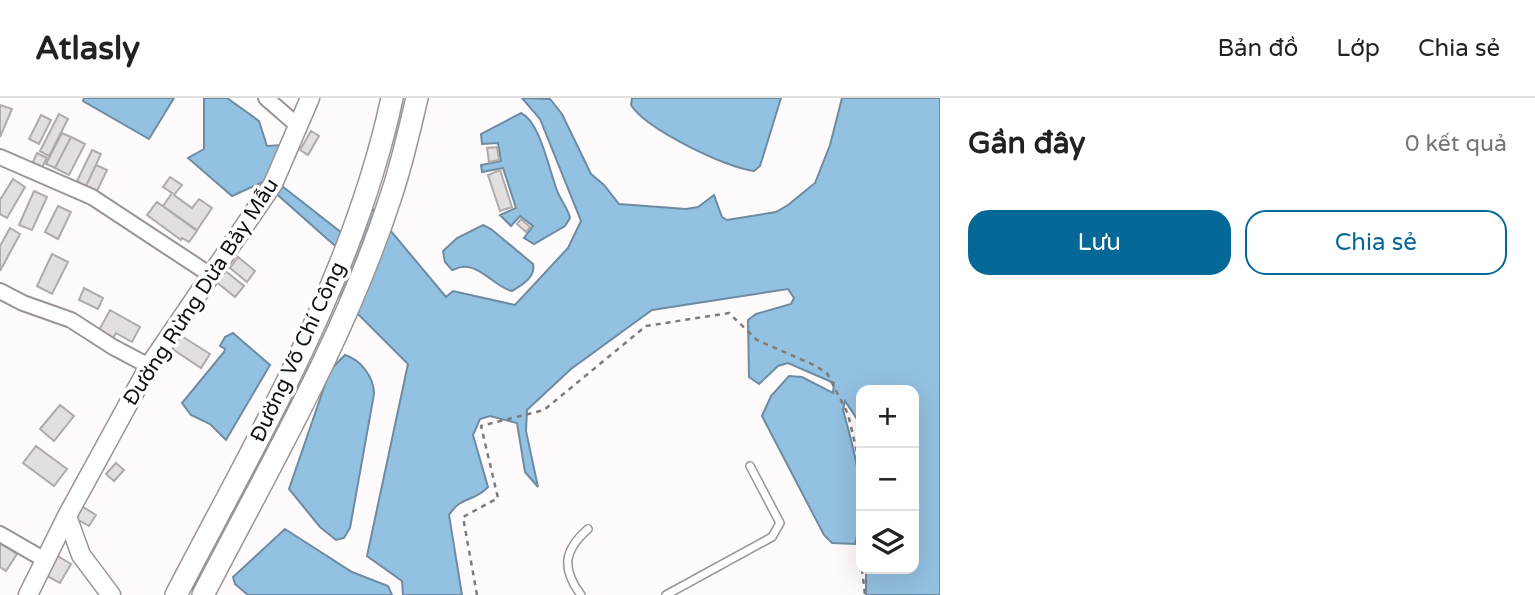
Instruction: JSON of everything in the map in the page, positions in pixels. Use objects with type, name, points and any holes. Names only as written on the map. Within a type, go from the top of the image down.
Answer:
[{"type":"main road","name":"Đường Võ Chí Công","points":[[176,595],[319,314],[362,209],[392,98]]},
{"type":"main road","name":"Đường Võ Chí Công","points":[[202,595],[311,387],[347,311],[392,195],[416,98]]},
{"type":"street","points":[[266,98],[297,125]]},
{"type":"street","name":"Đường Rừng Dừa Bảy Mẫu","points":[[28,595],[67,516],[149,366],[273,184],[310,98]]},
{"type":"street","points":[[0,157],[92,197],[209,275]]},
{"type":"street","points":[[0,291],[23,303],[71,320],[149,366]]},
{"type":"street","points":[[67,516],[81,555],[111,595]]},
{"type":"street","points":[[0,534],[49,552],[72,550],[81,555]]},
{"type":"lane","points":[[666,595],[772,537],[780,523],[750,466]]},
{"type":"lane","points":[[581,595],[573,584],[567,561],[572,543],[588,529]]},
{"type":"path","points":[[477,595],[463,517],[498,498],[481,426],[544,410],[646,326],[729,313],[757,340],[827,373],[848,414],[859,461],[860,511]]},
{"type":"path","points":[[862,574],[864,595]]},
{"type":"water","points":[[84,98],[174,98],[149,139],[83,101]]},
{"type":"water","points":[[204,98],[227,98],[259,121],[267,146],[282,145],[268,175],[356,244],[370,206],[446,297],[453,291],[515,305],[568,248],[581,221],[540,119],[522,98],[550,99],[562,114],[591,174],[619,204],[686,209],[698,207],[714,195],[722,217],[727,220],[776,212],[815,183],[830,145],[842,98],[940,98],[940,595],[866,595],[866,574],[919,574],[919,385],[856,385],[856,418],[845,401],[843,410],[856,460],[855,544],[832,543],[824,535],[762,416],[771,396],[789,376],[802,377],[833,393],[834,383],[788,363],[778,366],[759,384],[749,377],[748,320],[756,314],[791,304],[794,298],[788,289],[652,310],[571,369],[527,410],[526,431],[538,487],[525,472],[517,423],[490,416],[480,419],[473,435],[488,487],[458,504],[449,515],[462,595],[403,595],[402,581],[367,556],[408,364],[339,295],[351,260],[263,182],[232,196],[188,158],[204,149]]},
{"type":"water","points":[[632,98],[781,98],[760,166],[754,171],[725,163],[669,136],[639,115],[631,105]]},
{"type":"water","points":[[521,113],[534,127],[570,218],[565,226],[534,244],[524,238],[533,226],[520,216],[511,226],[500,215],[516,208],[503,168],[482,172],[481,165],[501,161],[498,143],[482,144],[481,134]]},
{"type":"water","points":[[483,225],[533,264],[530,277],[512,291],[475,269],[462,267],[452,270],[445,262],[443,251],[457,238]]},
{"type":"water","points":[[233,333],[270,365],[226,440],[210,424],[191,415],[182,403],[224,352],[225,349],[220,346],[225,337]]},
{"type":"water","points":[[345,355],[366,370],[372,381],[374,394],[350,528],[344,538],[336,540],[320,527],[289,489],[330,370]]},
{"type":"water","points":[[285,529],[352,572],[388,586],[392,595],[248,595],[235,584],[233,577]]},
{"type":"building","points":[[0,105],[12,109],[0,137]]},
{"type":"building","points":[[59,114],[68,119],[49,156],[40,151]]},
{"type":"building","points":[[41,115],[51,120],[39,144],[29,139]]},
{"type":"building","points":[[311,131],[319,136],[308,155],[300,150]]},
{"type":"building","points":[[62,133],[71,137],[55,168],[46,164]]},
{"type":"building","points":[[71,137],[85,144],[69,175],[55,168]]},
{"type":"building","points":[[497,147],[499,160],[489,162],[487,148]]},
{"type":"building","points":[[92,150],[101,154],[86,186],[77,181]]},
{"type":"building","points":[[37,153],[47,158],[40,171],[31,166]]},
{"type":"building","points":[[96,165],[107,170],[97,191],[86,186]]},
{"type":"building","points":[[500,170],[512,207],[500,211],[488,175]]},
{"type":"building","points":[[170,177],[182,185],[174,195],[192,208],[199,199],[212,208],[197,230],[163,206],[172,193],[163,187]]},
{"type":"building","points":[[13,179],[25,187],[7,218],[0,214],[0,200]]},
{"type":"building","points":[[34,191],[47,197],[32,230],[19,225]]},
{"type":"building","points":[[157,202],[197,231],[189,242],[182,238],[181,240],[147,215]]},
{"type":"building","points":[[58,206],[71,212],[58,239],[45,232]]},
{"type":"building","points":[[521,219],[530,227],[526,232],[517,224]]},
{"type":"building","points":[[10,228],[20,234],[0,271],[0,246]]},
{"type":"building","points":[[52,254],[68,262],[52,294],[37,286]]},
{"type":"building","points":[[238,257],[255,271],[247,282],[230,268]]},
{"type":"building","points":[[223,269],[244,286],[235,297],[214,280]]},
{"type":"building","points":[[84,288],[103,298],[98,309],[79,300]]},
{"type":"building","points":[[110,310],[140,327],[132,342],[116,333],[112,340],[98,332]]},
{"type":"building","points":[[180,335],[210,354],[201,368],[171,348]]},
{"type":"building","points":[[60,405],[74,416],[54,441],[40,429]]},
{"type":"building","points":[[36,446],[67,469],[54,486],[23,463]]},
{"type":"building","points":[[116,463],[124,470],[114,481],[106,474]]},
{"type":"building","points":[[80,505],[96,515],[89,526],[73,517]]},
{"type":"building","points":[[0,543],[17,554],[6,571],[0,567]]},
{"type":"building","points":[[56,555],[71,564],[60,583],[45,575]]}]
